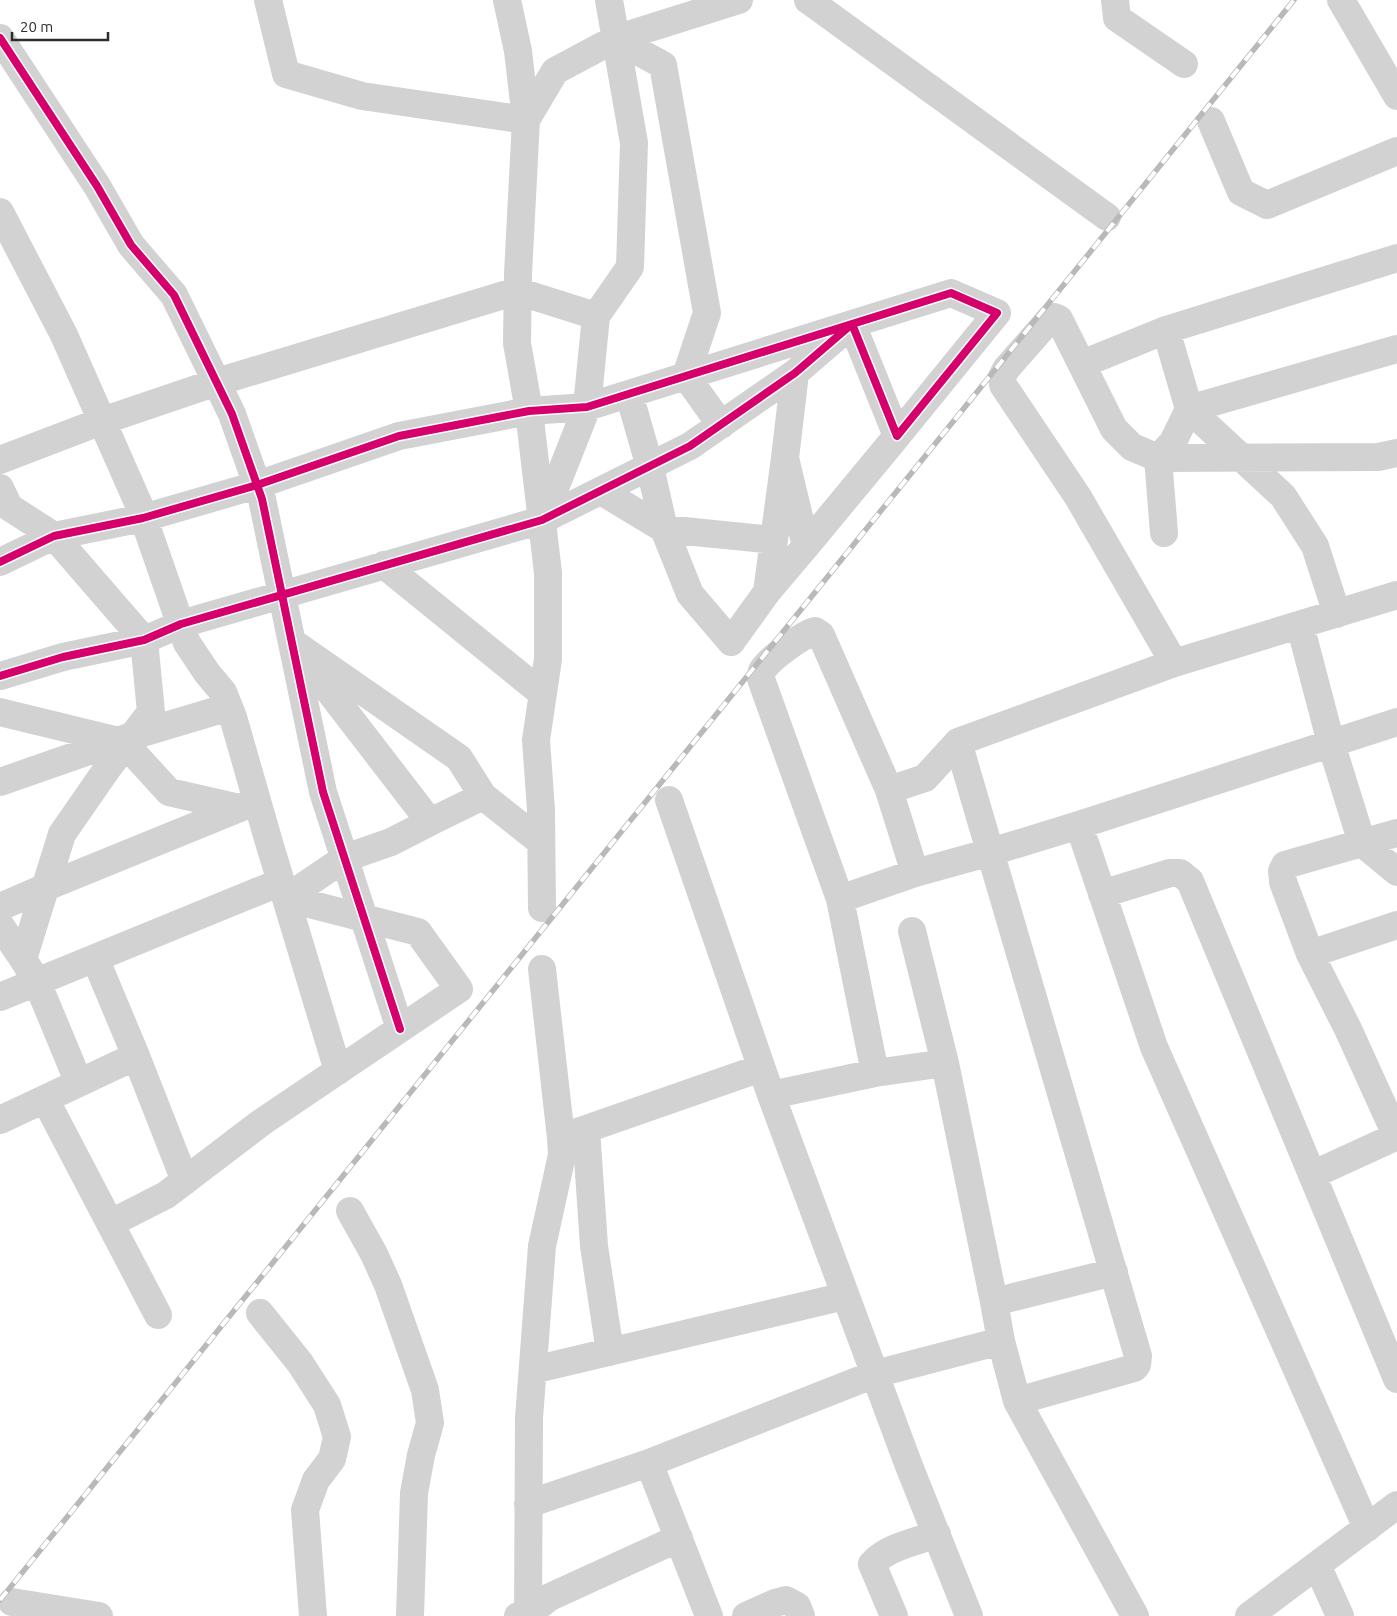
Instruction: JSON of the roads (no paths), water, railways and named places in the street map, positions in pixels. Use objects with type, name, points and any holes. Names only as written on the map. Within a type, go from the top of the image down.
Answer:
[{"type":"street","points":[[268,0],[286,74],[362,96],[526,120]]},
{"type":"street","points":[[508,0],[518,51],[526,120],[516,344],[529,412],[548,573],[548,659],[536,740],[541,810],[542,908]]},
{"type":"street","points":[[542,520],[587,407],[596,316],[630,266],[634,143],[609,0]]},
{"type":"street","points":[[526,120],[555,71],[615,39],[739,0]]},
{"type":"street","points":[[808,0],[1107,217]]},
{"type":"street","points":[[1115,0],[1117,18],[1184,64]]},
{"type":"street","points":[[1341,0],[1397,96]]},
{"type":"street","points":[[0,38],[97,186],[132,245],[174,295],[232,414],[262,499],[323,792],[400,1029]]},
{"type":"street","points":[[615,39],[663,65],[707,313],[686,376]]},
{"type":"street","points":[[1211,120],[1241,192],[1267,205],[1397,151]]},
{"type":"street","points":[[0,212],[64,335],[102,421],[143,518],[188,643],[207,673],[223,692],[229,707],[248,804],[283,890],[338,1071]]},
{"type":"street","points":[[1082,364],[1166,330],[1397,258]]},
{"type":"street","points":[[0,460],[102,421],[217,382],[518,291],[596,316]]},
{"type":"street","points":[[0,562],[54,536],[143,518],[257,486],[399,436],[529,412],[587,407],[951,293],[996,312],[767,592],[731,642],[690,594],[664,529],[650,467],[629,394]]},
{"type":"street","points":[[1174,663],[1078,497],[1002,385],[1002,376],[1006,369],[1050,319],[1054,317],[1059,319],[1114,429],[1132,447],[1158,458],[1378,457],[1397,453]]},
{"type":"street","points":[[0,676],[63,657],[144,640],[181,624],[542,520],[690,446],[795,373],[852,324]]},
{"type":"street","points":[[852,324],[896,436]]},
{"type":"street","points":[[1166,330],[1190,409],[1283,496],[1315,546],[1337,614]]},
{"type":"street","points":[[1164,533],[1158,458],[1173,442],[1190,409],[1397,349]]},
{"type":"street","points":[[767,592],[795,373]]},
{"type":"street","points":[[686,376],[721,425]]},
{"type":"street","points":[[785,458],[806,546]]},
{"type":"street","points":[[0,488],[9,507],[54,536],[144,640],[151,712],[126,741],[62,834],[23,959]]},
{"type":"street","points":[[601,491],[664,529],[774,540]]},
{"type":"street","points":[[384,566],[543,694]]},
{"type":"street","points":[[889,790],[925,778],[958,742],[1174,663],[1397,595]]},
{"type":"street","points":[[1300,625],[1331,743],[1362,843],[1397,872]]},
{"type":"street","points":[[875,1073],[840,899],[761,679],[763,669],[780,653],[807,634],[815,632],[821,635],[889,790],[916,873]]},
{"type":"street","points":[[292,642],[459,758],[483,796],[541,842]]},
{"type":"street","points":[[292,642],[430,822]]},
{"type":"street","points":[[0,782],[229,707]]},
{"type":"street","points":[[0,712],[126,741],[169,792],[248,804]]},
{"type":"street","points":[[840,899],[916,873],[1078,825],[1397,722]]},
{"type":"street","points":[[958,742],[1138,1356],[1138,1364],[1134,1368],[1017,1401]]},
{"type":"street","points":[[0,997],[95,958],[283,890],[345,858],[391,842],[483,796]]},
{"type":"street","points":[[669,800],[770,1095],[968,1616]]},
{"type":"street","points":[[0,907],[248,804]]},
{"type":"street","points":[[1078,825],[1154,1047],[1387,1520],[1318,1565],[1249,1616]]},
{"type":"street","points":[[1312,1175],[1397,1137],[1348,1029],[1310,954],[1283,882],[1282,871],[1285,865],[1397,833]]},
{"type":"street","points":[[1102,894],[1170,873],[1180,874],[1190,881],[1397,1379]]},
{"type":"street","points":[[111,1224],[166,1196],[262,1122],[459,989],[418,932],[364,919],[283,890]]},
{"type":"street","points":[[0,925],[37,982],[79,1083]]},
{"type":"street","points":[[1310,954],[1397,925]]},
{"type":"street","points":[[912,931],[945,1063],[1001,1341],[1017,1401],[1134,1616]]},
{"type":"street","points":[[95,958],[185,1181]]},
{"type":"street","points":[[542,969],[594,1246],[610,1352]]},
{"type":"street","points":[[0,1120],[136,1056]]},
{"type":"street","points":[[770,1095],[875,1073],[945,1063]]},
{"type":"street","points":[[679,1538],[535,1612],[528,1504],[529,1418],[542,1246],[562,1155],[574,1134],[761,1068]]},
{"type":"street","points":[[45,1099],[158,1315]]},
{"type":"street","points":[[350,1211],[374,1254],[388,1285],[425,1390],[430,1423],[421,1455],[414,1493],[410,1616]]},
{"type":"street","points":[[994,1302],[1114,1272]]},
{"type":"street","points":[[533,1370],[845,1296]]},
{"type":"street","points":[[260,1313],[300,1362],[327,1405],[337,1437],[332,1459],[316,1480],[305,1510],[313,1616]]},
{"type":"street","points":[[528,1504],[649,1463],[875,1374],[1001,1341]]},
{"type":"street","points":[[649,1463],[709,1616]]},
{"type":"street","points":[[894,1616],[872,1564],[878,1557],[936,1534]]},
{"type":"street","points":[[1318,1565],[1340,1616]]},
{"type":"street","points":[[746,1616],[786,1600],[797,1606],[801,1616]]},
{"type":"street","points":[[12,1602],[100,1616]]},
{"type":"railway","points":[[0,1600],[1294,0]]}]
